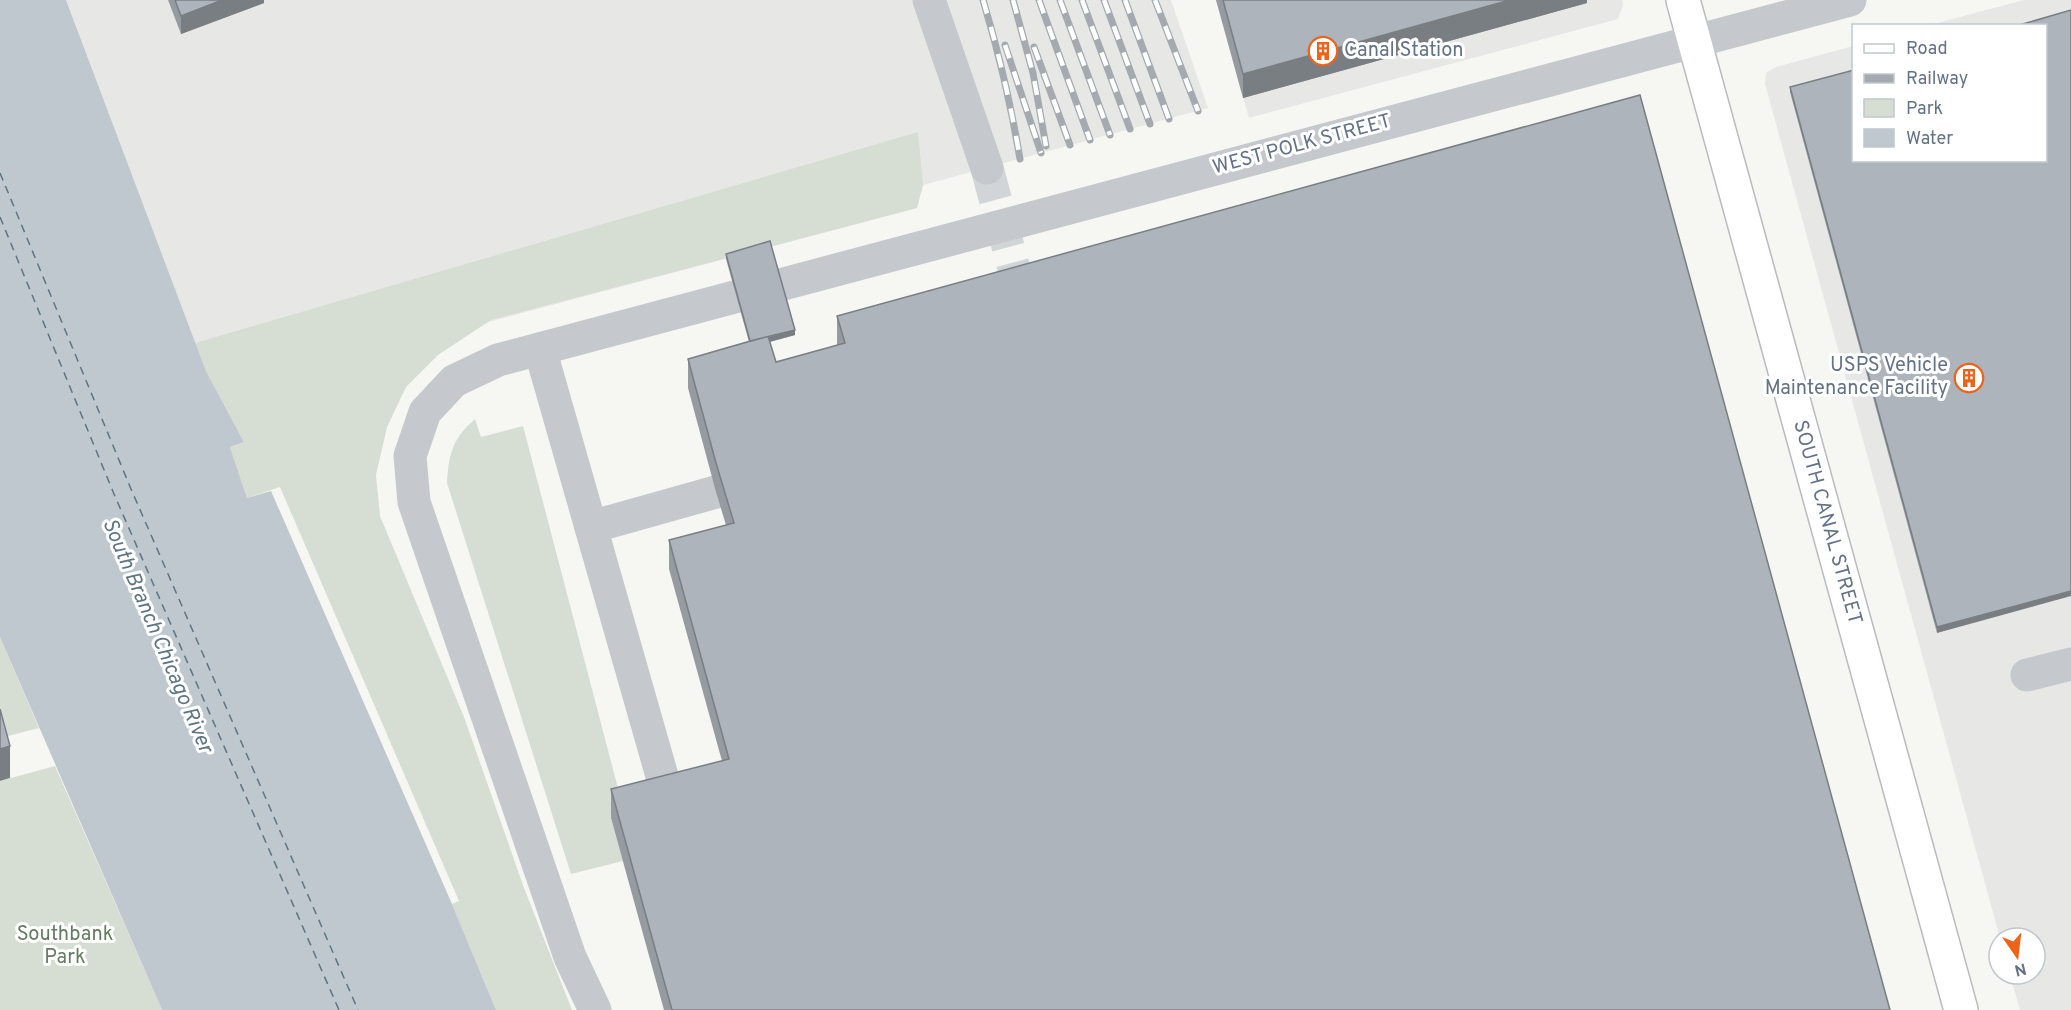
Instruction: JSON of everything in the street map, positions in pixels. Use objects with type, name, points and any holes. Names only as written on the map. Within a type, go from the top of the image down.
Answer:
[{"type":"main road","name":"SOUTH CANAL STREET","points":[[1683,0],[1957,1005]]},
{"type":"street","points":[[929,0],[987,168]]},
{"type":"street","name":"WEST POLK STREET","points":[[595,1010],[570,957],[414,502],[410,456],[425,412],[454,381],[498,360],[1694,43],[1838,2]]},
{"type":"street","points":[[540,349],[670,804]]},
{"type":"street","points":[[591,527],[716,492]]},
{"type":"street","points":[[2027,675],[2071,664]]},
{"type":"shaded area","points":[[66,0],[1171,0],[1208,108],[923,185],[917,208],[319,367],[206,371]]},
{"type":"shaded area","name":"Canal Station","points":[[1216,0],[1622,0],[1623,5],[1618,19],[1249,118]]},
{"type":"shaded area","name":"USPS Vehicle Maintenance Facility","points":[[2024,0],[2071,0],[2071,1010],[2020,1010],[2013,986],[2047,986],[2047,926],[1997,926],[1765,84],[1766,73],[1776,67],[1852,46],[1852,162],[2047,162],[2047,24],[1934,24]]},
{"type":"green space","points":[[918,132],[923,185],[917,208],[491,320],[438,355],[406,387],[387,427],[376,475],[380,516],[464,717],[524,888],[572,1010],[496,1010],[452,904],[459,901],[280,487],[247,498],[230,447],[244,442],[206,371],[195,343]]},
{"type":"green space","points":[[475,419],[481,437],[523,426],[625,815],[611,819],[623,861],[571,874],[447,483],[453,448],[461,433]]},
{"type":"green space","points":[[0,637],[39,728],[8,736],[0,708]]},
{"type":"green space","name":"Southbank Park","points":[[55,766],[162,1010],[0,1010],[0,781]]},
{"type":"water","name":"South Branch Chicago River","points":[[0,0],[66,0],[206,371],[244,442],[230,447],[247,498],[271,491],[496,1010],[162,1010],[0,637]]},
{"type":"building","points":[[175,0],[222,0],[181,16]]},
{"type":"building","points":[[1223,0],[1510,0],[1243,74]]},
{"type":"building","name":"USPS Vehicle Maintenance Facility","points":[[2071,10],[2071,591],[1937,627],[1790,87],[1852,71],[1852,162],[2047,162],[2047,24],[2023,24]]},
{"type":"building","points":[[1640,95],[1890,1010],[672,1010],[611,789],[729,759],[669,540],[734,523],[688,359],[768,336],[776,362],[845,343],[837,316]]},
{"type":"building","points":[[770,241],[795,330],[750,341],[726,254]]},
{"type":"building","points":[[0,709],[10,746],[0,749]]},
{"type":"ferry route","points":[[0,173],[131,489],[358,1010]]},
{"type":"ferry route","points":[[0,217],[114,494],[339,1010]]},
{"type":"tunnel","points":[[987,168],[1025,310]]},
{"type":"railway","points":[[983,0],[1004,79],[1020,159]]},
{"type":"railway","points":[[1013,0],[1033,73],[1046,146]]},
{"type":"railway","points":[[1039,0],[1090,140]]},
{"type":"railway","points":[[1060,0],[1110,135]]},
{"type":"railway","points":[[1082,0],[1130,129]]},
{"type":"railway","points":[[1104,0],[1150,124]]},
{"type":"railway","points":[[1125,0],[1169,119]]},
{"type":"railway","points":[[1155,0],[1198,111]]},
{"type":"railway","points":[[1005,45],[1041,153]]},
{"type":"railway","points":[[1034,47],[1070,145]]},
{"type":"place","name":"Canal Station","points":[[1323,51]]},
{"type":"place","name":"USPS Vehicle Maintenance Facility","points":[[1969,378]]}]
